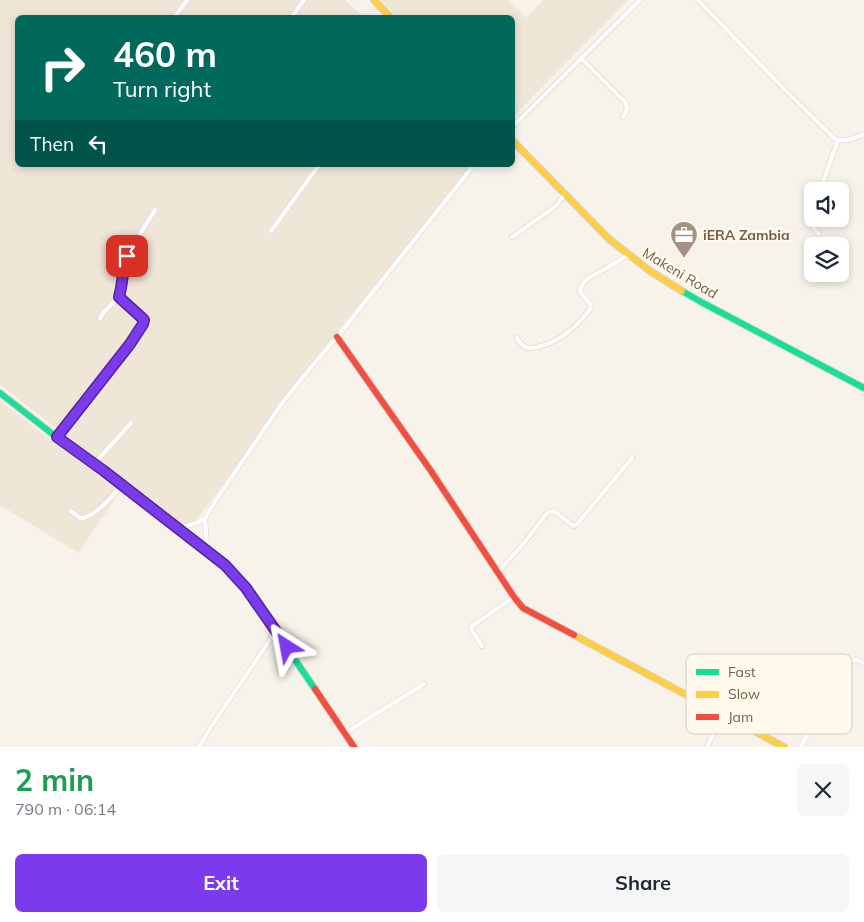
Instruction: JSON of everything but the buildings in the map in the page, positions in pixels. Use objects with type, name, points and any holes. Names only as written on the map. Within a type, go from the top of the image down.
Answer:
[{"type":"street","points":[[176,15],[188,0]]},
{"type":"street","points":[[293,15],[304,0]]},
{"type":"street","points":[[374,0],[389,15]]},
{"type":"street","points":[[515,124],[640,0]]},
{"type":"street","points":[[698,0],[835,139],[848,140],[864,134]]},
{"type":"street","points":[[581,58],[626,103],[623,117]]},
{"type":"street","points":[[823,182],[838,140]]},
{"type":"street","name":"Makeni Road","points":[[515,143],[609,239],[650,272],[683,292],[864,388]]},
{"type":"street","points":[[271,231],[318,167]]},
{"type":"street","points":[[178,528],[197,523],[205,518],[280,406],[472,167]]},
{"type":"street","points":[[512,237],[556,206],[564,194]]},
{"type":"street","points":[[100,318],[119,297],[126,258],[155,210]]},
{"type":"street","points":[[813,227],[819,234]]},
{"type":"street","points":[[517,338],[523,346],[531,348],[553,343],[566,334],[591,308],[580,292],[583,283],[628,255]]},
{"type":"street","points":[[57,437],[130,344],[143,324],[144,320],[119,297]]},
{"type":"street","points":[[337,337],[431,471],[523,608],[686,695]]},
{"type":"street","points":[[0,393],[230,569],[246,588],[276,631],[354,747]]},
{"type":"street","points":[[94,464],[131,422]]},
{"type":"street","points":[[498,572],[548,512],[555,512],[574,526],[577,524],[632,458]]},
{"type":"street","points":[[71,510],[80,518],[85,518],[103,505],[122,485]]},
{"type":"street","points":[[205,518],[207,552]]},
{"type":"street","points":[[482,646],[471,629],[472,626],[514,597]]},
{"type":"street","points":[[199,747],[276,631]]},
{"type":"street","points":[[852,660],[855,659],[864,663]]},
{"type":"street","points":[[345,733],[424,684]]},
{"type":"street","points":[[707,747],[713,734]]},
{"type":"street","points":[[760,734],[784,747]]},
{"type":"street","points":[[801,747],[808,734]]},
{"type":"shaded area","points":[[0,0],[345,0],[361,15],[15,15],[15,167],[471,167],[327,344],[189,530],[0,385]]},
{"type":"shaded area","points":[[380,0],[509,0],[526,18],[543,0],[628,0],[515,115],[515,15],[396,15]]},
{"type":"shaded area","points":[[0,401],[120,492],[78,553],[0,505]]},
{"type":"traffic: fast","points":[[682,291],[864,388]]},
{"type":"traffic: fast","points":[[0,393],[230,569],[246,588],[315,689]]},
{"type":"traffic: slow","points":[[374,0],[388,15]]},
{"type":"traffic: slow","points":[[515,143],[609,239],[650,271],[682,291]]},
{"type":"traffic: slow","points":[[574,635],[686,695]]},
{"type":"traffic: slow","points":[[760,734],[784,747]]},
{"type":"traffic: jam","points":[[337,337],[431,471],[514,597],[523,608],[574,635]]},
{"type":"traffic: jam","points":[[315,689],[354,747]]},
{"type":"place","name":"iERA Zambia","points":[[684,259]]},
{"type":"route","points":[[127,256],[119,297],[144,320],[143,324],[130,344],[57,437],[230,569],[246,588],[287,647]]}]
